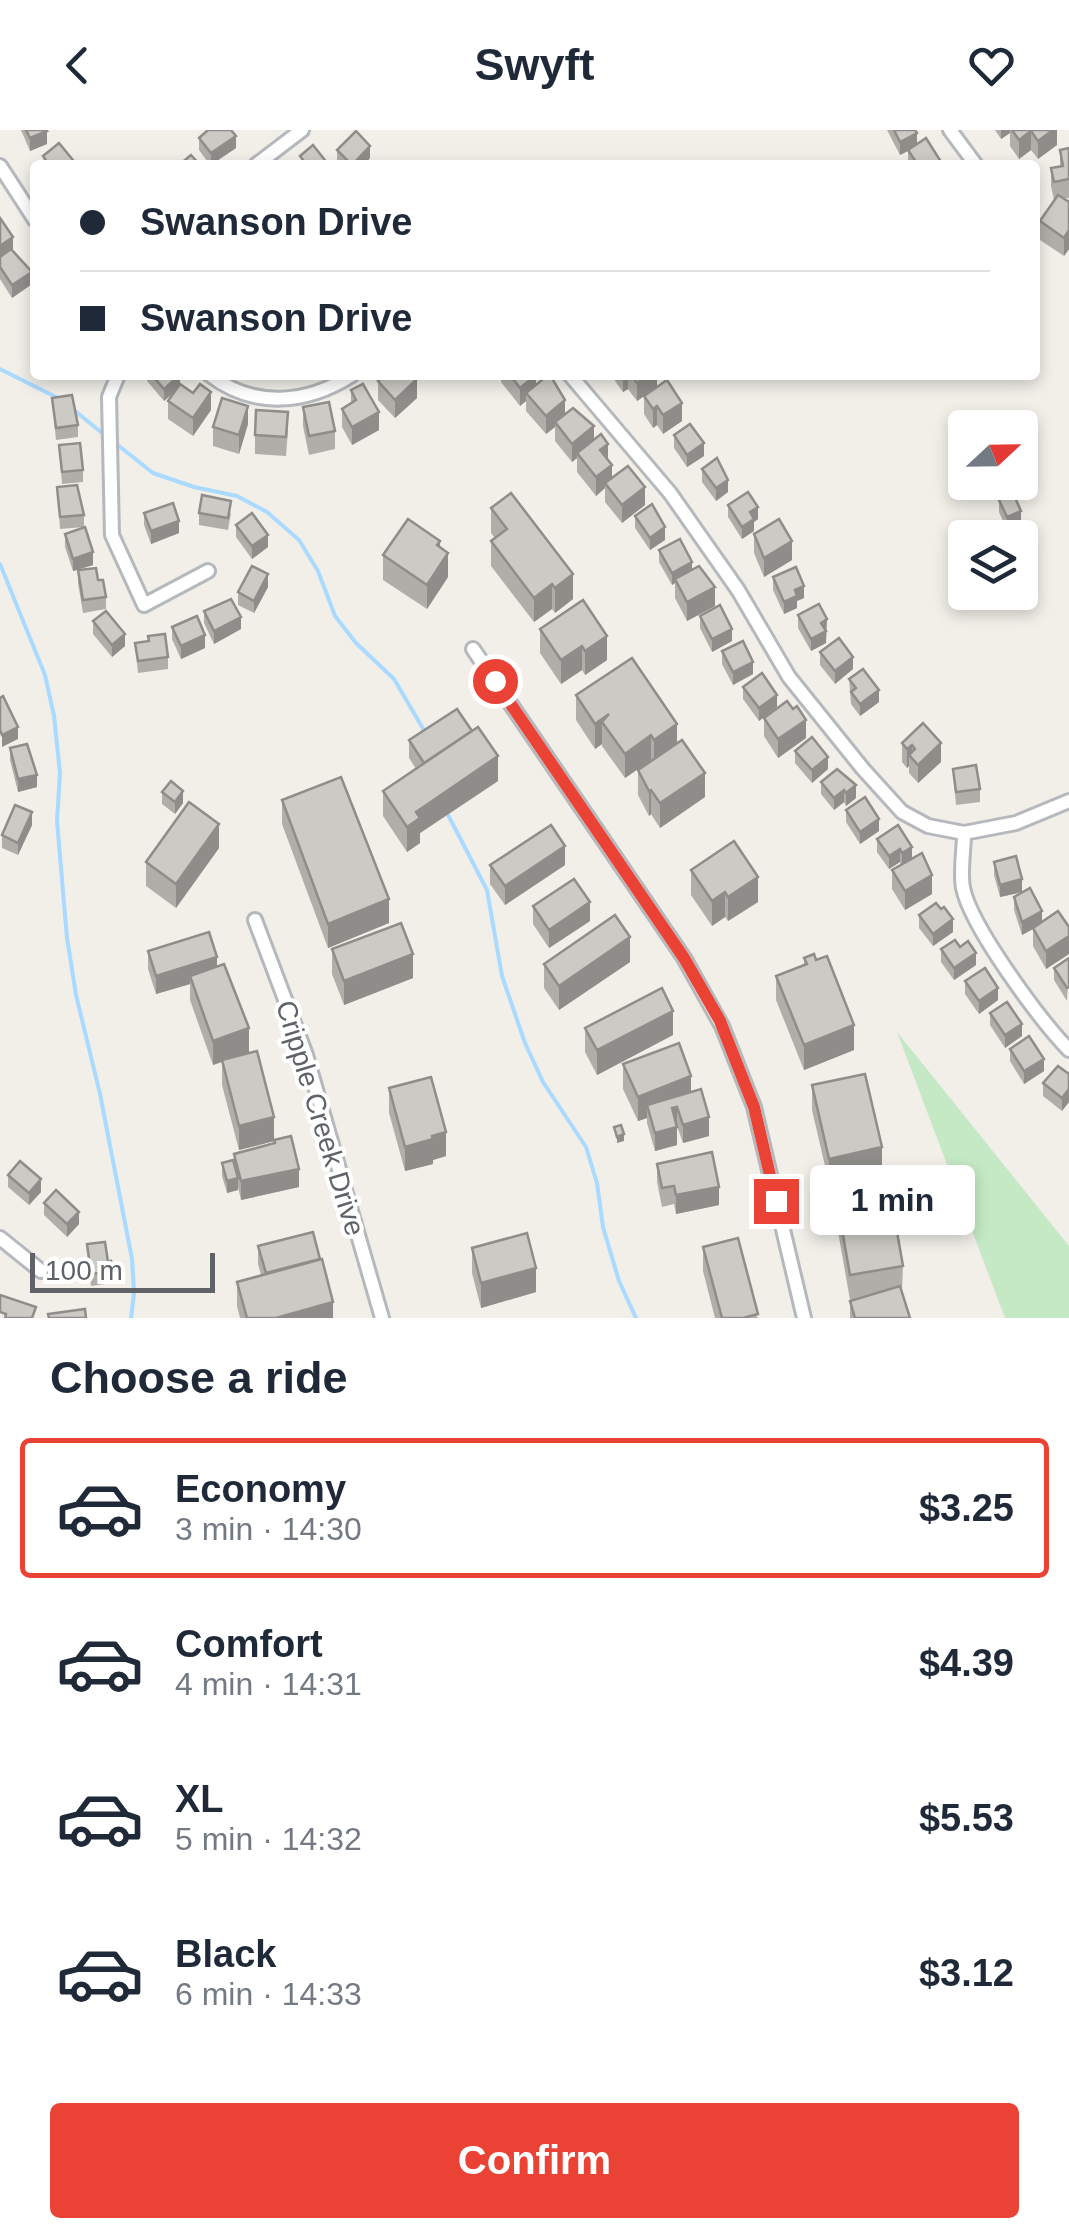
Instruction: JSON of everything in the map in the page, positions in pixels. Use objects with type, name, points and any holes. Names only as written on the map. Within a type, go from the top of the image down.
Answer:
[{"type":"street","points":[[263,160],[302,130]]},
{"type":"street","points":[[950,130],[972,160]]},
{"type":"street","points":[[0,166],[30,212]]},
{"type":"street","points":[[116,380],[110,397],[112,535],[144,605],[208,571]]},
{"type":"street","points":[[217,380],[239,392],[288,400],[331,388],[344,380]]},
{"type":"street","points":[[574,380],[670,493],[738,590],[789,677],[862,769],[902,812],[928,826],[964,833],[1016,823],[1069,801]]},
{"type":"street","points":[[473,649],[684,958],[722,1026],[754,1107],[804,1318]]},
{"type":"street","points":[[964,833],[963,887],[978,923],[1046,1026],[1069,1050]]},
{"type":"street","name":"Cripple Creek Drive","points":[[255,920],[306,1055],[382,1318]]},
{"type":"street","points":[[0,1238],[41,1271]]},
{"type":"green space","points":[[897,1032],[1069,1246],[1069,1318],[1005,1318]]},
{"type":"building","points":[[26,130],[46,130],[47,131],[30,138]]},
{"type":"building","points":[[208,130],[231,130],[236,136],[211,153],[199,138]]},
{"type":"building","points":[[894,130],[915,130],[917,133],[900,142]]},
{"type":"building","points":[[1012,130],[1053,130],[1038,141],[1031,131],[1019,140]]},
{"type":"building","points":[[356,131],[370,146],[357,160],[347,160],[337,150]]},
{"type":"building","points":[[926,138],[940,160],[915,160],[908,150]]},
{"type":"building","points":[[59,143],[73,160],[46,160],[43,156]]},
{"type":"building","points":[[313,145],[325,160],[303,160],[300,156]]},
{"type":"building","points":[[1069,148],[1069,179],[1054,182],[1051,168],[1063,166],[1060,150]]},
{"type":"building","points":[[1058,195],[1069,202],[1069,230],[1064,238],[1040,221]]},
{"type":"building","points":[[0,218],[13,237],[0,246]]},
{"type":"building","points":[[11,249],[30,273],[12,285],[0,267],[0,257]]},
{"type":"building","points":[[156,380],[174,380],[164,389]]},
{"type":"building","points":[[379,380],[416,380],[395,400]]},
{"type":"building","points":[[514,380],[530,380],[520,388]]},
{"type":"building","points":[[542,380],[553,380],[565,400],[546,416],[526,393]]},
{"type":"building","points":[[667,380],[682,403],[663,415],[644,396]]},
{"type":"building","points":[[180,384],[193,393],[200,384],[211,392],[193,418],[168,401]]},
{"type":"building","points":[[363,384],[379,412],[352,427],[342,409],[356,400],[351,390]]},
{"type":"building","points":[[72,395],[78,425],[56,428],[52,398]]},
{"type":"building","points":[[222,398],[248,406],[239,435],[213,427]]},
{"type":"building","points":[[329,402],[335,431],[309,436],[303,407]]},
{"type":"building","points":[[573,408],[594,426],[572,444],[555,422]]},
{"type":"building","points":[[256,410],[288,412],[286,437],[255,435]]},
{"type":"building","points":[[690,424],[704,443],[687,455],[674,435]]},
{"type":"building","points":[[601,434],[608,444],[600,450],[612,465],[596,477],[577,453]]},
{"type":"building","points":[[80,443],[83,470],[62,472],[59,445]]},
{"type":"building","points":[[717,458],[728,480],[716,488],[702,469]]},
{"type":"building","points":[[628,466],[645,487],[622,505],[605,483]]},
{"type":"building","points":[[77,485],[84,515],[60,517],[57,487]]},
{"type":"building","points":[[748,492],[758,507],[750,512],[754,519],[742,527],[728,505]]},
{"type":"building","points":[[511,493],[573,574],[534,598],[491,541],[507,529],[491,508]]},
{"type":"building","points":[[202,495],[231,501],[228,518],[199,513]]},
{"type":"building","points":[[999,500],[1016,500],[1021,511],[1007,517]]},
{"type":"building","points":[[173,503],[179,521],[151,531],[144,513]]},
{"type":"building","points":[[652,504],[665,527],[650,538],[635,516]]},
{"type":"building","points":[[252,513],[268,535],[252,546],[236,525]]},
{"type":"building","points":[[408,519],[440,541],[437,545],[448,553],[427,585],[383,555]]},
{"type":"building","points":[[779,519],[792,541],[764,558],[754,534]]},
{"type":"building","points":[[85,527],[93,552],[73,559],[65,534]]},
{"type":"building","points":[[680,539],[692,562],[672,573],[659,550]]},
{"type":"building","points":[[252,566],[268,574],[254,601],[238,592]]},
{"type":"building","points":[[699,566],[715,587],[687,602],[675,579]]},
{"type":"building","points":[[796,567],[804,586],[795,590],[797,596],[784,602],[773,577]]},
{"type":"building","points":[[96,568],[106,597],[83,600],[78,570]]},
{"type":"building","points":[[231,599],[241,617],[214,631],[204,611]]},
{"type":"building","points":[[583,600],[607,636],[585,651],[582,646],[561,660],[540,629]]},
{"type":"building","points":[[819,604],[827,619],[821,623],[826,631],[811,639],[798,615]]},
{"type":"building","points":[[720,605],[732,629],[712,639],[700,616]]},
{"type":"building","points":[[106,611],[125,634],[112,645],[93,621]]},
{"type":"building","points":[[197,616],[205,635],[181,646],[172,627]]},
{"type":"building","points":[[165,634],[168,657],[138,661],[135,643]]},
{"type":"building","points":[[839,638],[853,657],[835,671],[820,652]]},
{"type":"building","points":[[743,641],[753,662],[733,672],[722,651]]},
{"type":"building","points":[[632,658],[677,724],[654,740],[651,735],[625,754],[602,722],[609,714],[595,724],[576,695]]},
{"type":"building","points":[[863,669],[879,690],[860,704],[851,692],[856,688],[849,679]]},
{"type":"building","points":[[762,673],[777,695],[759,708],[743,687]]},
{"type":"building","points":[[3,696],[18,727],[2,735],[0,698]]},
{"type":"building","points":[[787,701],[793,709],[797,706],[806,720],[778,739],[764,718]]},
{"type":"building","points":[[457,709],[472,731],[424,763],[409,740]]},
{"type":"building","points":[[923,723],[941,743],[918,765],[909,755],[915,749],[912,745],[907,749],[902,743]]},
{"type":"building","points":[[478,727],[498,756],[416,812],[420,818],[407,827],[383,791]]},
{"type":"building","points":[[812,737],[828,757],[812,770],[795,751]]},
{"type":"building","points":[[682,740],[705,773],[660,803],[638,770]]},
{"type":"building","points":[[27,744],[37,775],[18,779],[10,748]]},
{"type":"building","points":[[976,765],[980,789],[956,792],[953,769]]},
{"type":"building","points":[[837,769],[856,785],[834,798],[821,782]]},
{"type":"building","points":[[341,777],[389,899],[328,924],[282,800]]},
{"type":"building","points":[[171,781],[183,791],[175,802],[162,792]]},
{"type":"building","points":[[865,797],[879,819],[860,832],[846,810]]},
{"type":"building","points":[[189,802],[219,824],[176,884],[146,862]]},
{"type":"building","points":[[15,805],[32,812],[18,843],[2,835]]},
{"type":"building","points":[[551,825],[565,846],[505,886],[490,865]]},
{"type":"building","points":[[898,825],[912,847],[889,856],[877,839]]},
{"type":"building","points":[[734,841],[758,877],[728,897],[725,892],[712,901],[691,870]]},
{"type":"building","points":[[922,853],[932,875],[905,891],[892,870]]},
{"type":"building","points":[[1016,856],[1022,879],[1000,885],[994,862]]},
{"type":"building","points":[[574,879],[590,902],[549,930],[533,906]]},
{"type":"building","points":[[1030,888],[1042,911],[1022,922],[1014,897]]},
{"type":"building","points":[[936,903],[953,919],[933,934],[919,915]]},
{"type":"building","points":[[1058,911],[1069,927],[1069,936],[1046,951],[1033,928]]},
{"type":"building","points":[[615,915],[630,937],[559,986],[544,964]]},
{"type":"building","points":[[401,923],[413,954],[344,981],[332,949]]},
{"type":"building","points":[[209,932],[217,957],[156,976],[148,951]]},
{"type":"building","points":[[955,940],[960,947],[968,941],[976,953],[954,968],[941,949]]},
{"type":"building","points":[[814,954],[816,960],[827,956],[854,1025],[804,1045],[776,976],[807,964],[804,958]]},
{"type":"building","points":[[1069,958],[1069,987],[1067,988],[1054,968]]},
{"type":"building","points":[[224,964],[249,1028],[213,1041],[190,976]]},
{"type":"building","points":[[985,968],[998,988],[979,1001],[965,981]]},
{"type":"building","points":[[662,988],[673,1011],[597,1050],[585,1028]]},
{"type":"building","points":[[1007,1002],[1022,1024],[1005,1035],[990,1013]]},
{"type":"building","points":[[1029,1036],[1044,1059],[1024,1071],[1010,1049]]},
{"type":"building","points":[[679,1043],[691,1076],[638,1097],[623,1064]]},
{"type":"building","points":[[257,1051],[274,1117],[239,1126],[222,1060]]},
{"type":"building","points":[[1058,1066],[1069,1074],[1069,1089],[1062,1098],[1043,1083]]},
{"type":"building","points":[[865,1074],[882,1147],[829,1159],[812,1085]]},
{"type":"building","points":[[431,1077],[446,1132],[405,1147],[389,1088]]},
{"type":"building","points":[[701,1089],[709,1117],[683,1125],[677,1107],[672,1108],[677,1127],[655,1133],[647,1105]]},
{"type":"building","points":[[621,1125],[624,1134],[617,1137],[614,1127]]},
{"type":"building","points":[[291,1136],[299,1169],[241,1181],[234,1154]]},
{"type":"building","points":[[712,1152],[719,1187],[676,1195],[674,1186],[662,1188],[657,1164]]},
{"type":"building","points":[[233,1160],[238,1178],[227,1181],[222,1163]]},
{"type":"building","points":[[20,1161],[41,1179],[29,1193],[8,1175]]},
{"type":"building","points":[[56,1190],[79,1212],[67,1224],[44,1203]]},
{"type":"building","points":[[890,1192],[903,1266],[850,1275],[837,1201]]},
{"type":"building","points":[[313,1232],[320,1259],[266,1273],[258,1246]]},
{"type":"building","points":[[527,1233],[536,1268],[481,1283],[472,1248]]},
{"type":"building","points":[[738,1238],[758,1314],[722,1318],[703,1247]]},
{"type":"building","points":[[105,1242],[113,1271],[91,1274],[87,1244]]},
{"type":"building","points":[[322,1259],[333,1302],[276,1318],[247,1318],[237,1282]]},
{"type":"building","points":[[900,1286],[910,1318],[855,1318],[850,1301]]},
{"type":"building","points":[[0,1295],[36,1307],[32,1318],[5,1318],[6,1314],[0,1312]]},
{"type":"building","points":[[85,1309],[86,1318],[49,1318],[48,1314]]},
{"type":"waterway","points":[[0,369],[60,399]]},
{"type":"waterway","points":[[75,411],[107,437]]},
{"type":"waterway","points":[[114,442],[153,473],[237,496],[267,512],[299,540],[318,571],[335,616],[356,643],[394,679],[425,732]]},
{"type":"waterway","points":[[0,564],[45,675],[54,716],[60,773],[57,821],[67,938],[132,1259],[131,1318]]},
{"type":"waterway","points":[[447,813],[487,890],[502,976],[525,1043],[543,1082],[586,1147],[597,1183],[603,1227],[619,1281],[636,1318]]},
{"type":"route","points":[[495,681],[684,958],[720,1021],[754,1107],[776,1201]]}]
